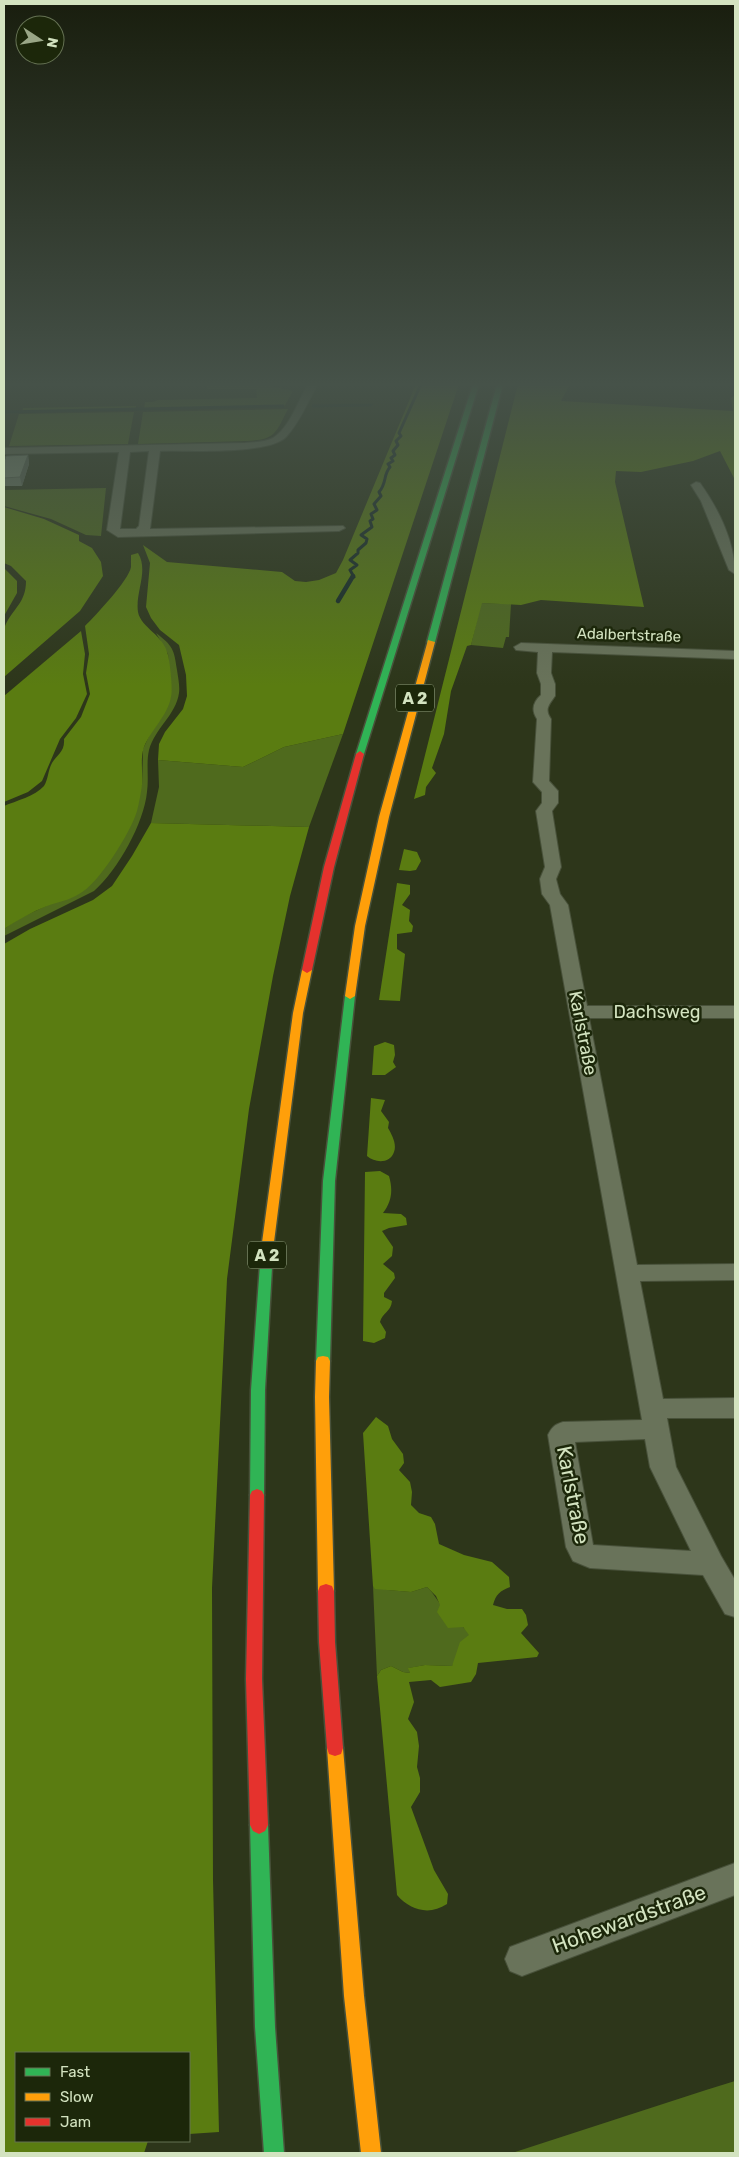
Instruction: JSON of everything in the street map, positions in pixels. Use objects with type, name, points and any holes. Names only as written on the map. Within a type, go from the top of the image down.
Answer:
[{"type":"highway","name":"A 2","points":[[274,2153],[264,2027],[254,1678],[258,1390],[264,1278],[275,1179],[298,1014],[328,867],[368,727],[444,485]]},
{"type":"highway","name":"A 2","points":[[371,2153],[354,1996],[327,1642],[322,1397],[329,1181],[347,1016],[360,926],[384,817],[473,485]]},
{"type":"street","points":[[120,485],[113,530],[118,533],[339,528]]},
{"type":"street","points":[[140,532],[146,527],[151,485]]},
{"type":"street","points":[[696,485],[706,501],[735,570]]},
{"type":"street","name":"Adalbertstraße","points":[[521,647],[735,655]]},
{"type":"street","name":"Karlstraße","points":[[545,648],[544,673],[548,684],[548,696],[541,702],[540,713],[544,719],[540,782],[550,791],[550,803],[544,811],[553,867],[548,879],[551,894],[559,905],[628,1273],[653,1419],[663,1467],[711,1564],[735,1605]]},
{"type":"street","name":"Dachsweg","points":[[578,1012],[735,1012]]},
{"type":"street","points":[[628,1273],[735,1272]]},
{"type":"street","points":[[653,1419],[735,1408]]},
{"type":"street","name":"Karlstraße","points":[[653,1419],[562,1432],[580,1547],[583,1553],[590,1557],[711,1564]]},
{"type":"street","name":"Hohewardstraße","points":[[522,1958],[735,1879]]},
{"type":"green space","points":[[374,485],[426,485],[343,734],[284,747],[243,767],[158,760],[159,744],[165,732],[183,709],[187,696],[186,675],[179,645],[160,630],[146,607],[150,563],[143,545],[167,562],[282,572],[295,581],[306,582],[319,580],[336,573]]},
{"type":"green space","points":[[493,485],[616,485],[644,607],[541,600],[521,605],[482,603],[471,645],[467,646],[451,691],[444,734],[432,768],[436,773],[426,787],[425,795],[414,799]]},
{"type":"green space","points":[[106,488],[101,536],[86,535],[51,519],[4,506],[4,490]]},
{"type":"green space","points":[[4,507],[44,519],[79,535],[79,541],[92,548],[101,562],[103,576],[80,611],[4,677],[4,630],[24,595],[26,581],[11,566],[4,563]]},
{"type":"green space","points":[[138,553],[141,560],[142,574],[138,597],[138,612],[143,623],[158,637],[166,648],[170,664],[172,688],[167,710],[144,747],[142,785],[134,820],[113,857],[87,889],[72,898],[30,914],[4,929],[4,806],[31,795],[44,786],[52,763],[63,747],[64,739],[81,717],[90,694],[86,673],[89,654],[85,626],[111,598],[129,573],[131,555]]},
{"type":"green space","points":[[4,568],[17,581],[17,593],[4,616]]},
{"type":"green space","points":[[481,603],[511,604],[509,637],[506,637],[503,648],[471,645]]},
{"type":"green space","points":[[81,631],[85,654],[83,674],[87,694],[76,718],[60,739],[42,781],[28,792],[4,802],[4,696]]},
{"type":"green space","points":[[156,633],[166,641],[174,652],[179,693],[174,708],[156,735],[149,750],[148,787],[145,804],[141,818],[121,859],[94,891],[4,936],[4,929],[18,919],[46,906],[142,785],[143,749],[171,696],[168,654]]},
{"type":"green space","points":[[343,734],[309,827],[151,823],[159,787],[158,760],[243,767],[284,747]]},
{"type":"green space","points":[[151,823],[309,827],[290,896],[273,976],[249,1109],[227,1279],[212,1588],[213,1880],[219,2132],[190,2134],[190,2052],[15,2052],[15,2142],[148,2142],[144,2153],[4,2153],[4,944],[30,929],[93,900],[112,886]]},
{"type":"green space","points":[[404,849],[417,852],[421,861],[416,870],[399,870]]},
{"type":"green space","points":[[397,883],[410,885],[410,894],[402,905],[410,910],[409,921],[413,926],[412,932],[397,934],[397,949],[405,954],[400,1001],[379,1000]]},
{"type":"green space","points":[[385,1042],[394,1045],[395,1055],[393,1062],[396,1067],[385,1075],[372,1075],[374,1046]]},
{"type":"green space","points":[[371,1098],[385,1100],[381,1111],[389,1122],[388,1128],[395,1146],[392,1156],[382,1161],[374,1160],[367,1156]]},
{"type":"green space","points":[[380,1171],[389,1176],[391,1186],[390,1200],[383,1213],[401,1214],[406,1218],[407,1225],[382,1231],[393,1247],[392,1256],[383,1264],[394,1273],[395,1278],[384,1293],[384,1297],[392,1301],[390,1308],[380,1322],[386,1332],[385,1338],[374,1343],[363,1341],[365,1172]]},
{"type":"green space","points":[[376,1417],[388,1426],[392,1439],[403,1454],[404,1463],[399,1470],[410,1482],[412,1492],[411,1505],[419,1513],[431,1517],[435,1524],[439,1544],[464,1555],[492,1562],[509,1577],[510,1587],[499,1593],[493,1605],[507,1609],[522,1609],[526,1615],[528,1625],[521,1633],[539,1653],[537,1657],[478,1663],[476,1674],[471,1682],[440,1687],[431,1680],[409,1682],[414,1702],[408,1719],[417,1732],[419,1746],[417,1767],[420,1778],[420,1792],[411,1807],[434,1870],[448,1894],[447,1904],[433,1910],[414,1908],[397,1895],[377,1676],[381,1670],[391,1666],[410,1673],[408,1668],[425,1665],[452,1666],[460,1642],[469,1635],[463,1627],[448,1628],[437,1612],[440,1605],[436,1596],[427,1587],[411,1592],[375,1589],[373,1586],[363,1433]]},
{"type":"green space","points":[[373,1586],[388,1590],[411,1592],[427,1587],[432,1592],[445,1610],[470,1635],[452,1666],[425,1665],[409,1668],[410,1673],[391,1666],[381,1670],[377,1676]]},
{"type":"green space","points":[[735,2081],[735,2153],[512,2153],[706,2090]]},
{"type":"waterway","points":[[354,577],[350,570],[357,565],[350,560],[366,543],[367,539],[361,535],[372,527],[370,521],[373,519],[371,514],[377,510],[374,504],[381,496],[379,492],[383,485]]},
{"type":"waterway","points":[[338,601],[353,576]]},
{"type":"traffic: fast","points":[[360,754],[444,485]]},
{"type":"traffic: fast","points":[[431,642],[473,485]]},
{"type":"traffic: fast","points":[[323,1361],[329,1181],[350,996]]},
{"type":"traffic: fast","points":[[257,1495],[258,1390],[267,1250]]},
{"type":"traffic: fast","points":[[259,1825],[265,2027],[274,2153]]},
{"type":"traffic: slow","points":[[350,996],[360,926],[384,817],[431,642]]},
{"type":"traffic: slow","points":[[267,1250],[298,1013],[307,970]]},
{"type":"traffic: slow","points":[[323,1361],[326,1591]]},
{"type":"traffic: slow","points":[[335,1748],[354,1996],[371,2153]]},
{"type":"traffic: jam","points":[[307,970],[329,867],[360,754]]},
{"type":"traffic: jam","points":[[257,1495],[254,1679],[259,1825]]},
{"type":"traffic: jam","points":[[326,1591],[327,1642],[335,1748]]}]
